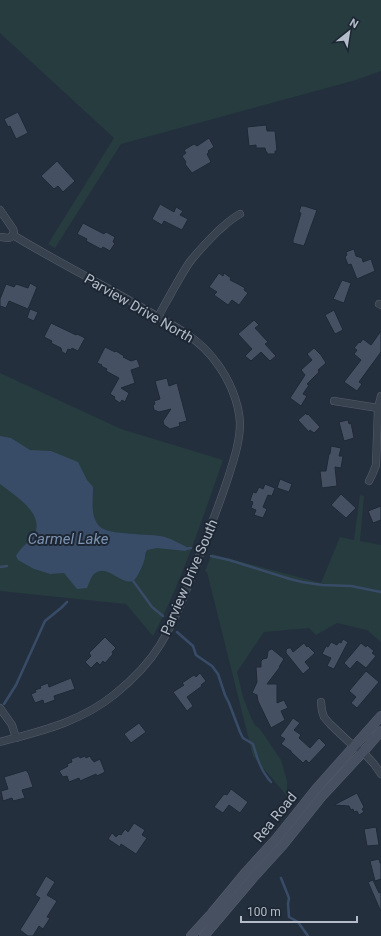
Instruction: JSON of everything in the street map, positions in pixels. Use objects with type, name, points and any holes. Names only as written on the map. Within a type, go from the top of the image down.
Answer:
[{"type":"main road","name":"Rea Road","points":[[191,936],[276,839],[316,789],[381,716]]},
{"type":"main road","name":"Rea Road","points":[[204,936],[283,845],[323,795],[381,731]]},
{"type":"street","name":"Parview Drive North","points":[[0,210],[13,229],[13,234],[40,252],[181,330],[205,348],[216,361],[224,374],[234,396],[240,425],[235,455]]},
{"type":"street","points":[[158,317],[178,281],[195,256],[206,243],[240,214]]},
{"type":"street","points":[[0,237],[9,238],[13,234]]},
{"type":"street","points":[[369,481],[376,465],[378,408],[381,396]]},
{"type":"street","points":[[334,401],[378,408]]},
{"type":"street","name":"Parview Drive South","points":[[0,742],[62,724],[90,711],[109,699],[123,687],[146,663],[159,647],[178,611],[218,509],[235,455]]},
{"type":"street","points":[[321,702],[324,717],[335,730],[363,752],[381,774]]},
{"type":"street","points":[[0,708],[12,725],[16,738]]},
{"type":"green space","points":[[0,0],[381,0],[381,71],[356,80],[121,144],[55,248],[48,244],[114,138],[0,33]]},
{"type":"green space","points":[[0,373],[121,429],[223,460],[185,565],[168,606],[153,636],[126,604],[0,591]]},
{"type":"green space","points":[[360,495],[364,496],[360,541],[381,545],[381,642],[367,630],[337,623],[316,635],[309,628],[264,632],[237,672],[243,697],[252,720],[281,760],[287,781],[287,796],[253,756],[207,572],[205,571],[212,554],[321,583],[340,537],[354,540]]},
{"type":"water","name":"Carmel Lake","points":[[0,436],[11,438],[30,450],[51,451],[78,462],[87,480],[93,487],[93,512],[99,526],[104,529],[120,533],[165,537],[187,547],[186,551],[157,548],[147,550],[145,559],[134,580],[129,582],[125,581],[110,573],[99,571],[93,575],[87,588],[77,589],[64,573],[50,574],[34,569],[18,560],[16,556],[17,553],[34,535],[37,527],[36,520],[27,506],[20,499],[0,484]]},
{"type":"building","points":[[18,112],[28,133],[16,139],[10,126],[8,127],[4,119]]},
{"type":"building","points":[[266,125],[267,131],[275,131],[277,151],[275,151],[275,154],[267,154],[265,148],[256,148],[256,145],[249,146],[247,127]]},
{"type":"building","points":[[209,138],[214,147],[208,151],[209,152],[207,154],[211,162],[192,173],[185,164],[186,162],[182,156],[186,153],[184,150],[194,144],[197,146]]},
{"type":"building","points":[[57,161],[75,181],[63,192],[58,186],[54,189],[41,176]]},
{"type":"building","points":[[160,204],[174,212],[176,207],[183,211],[180,215],[188,219],[182,230],[164,221],[162,225],[152,219]]},
{"type":"building","points":[[301,206],[317,210],[304,246],[293,243],[301,213],[299,212]]},
{"type":"building","points":[[83,223],[104,234],[106,232],[115,237],[113,242],[115,243],[110,251],[103,247],[101,249],[77,234]]},
{"type":"building","points":[[354,249],[356,256],[362,258],[363,262],[371,259],[375,271],[357,279],[351,264],[348,265],[345,257],[347,255],[346,252]]},
{"type":"building","points":[[219,273],[223,276],[224,273],[231,278],[230,280],[245,288],[244,290],[248,293],[239,305],[232,300],[228,305],[214,295],[217,292],[209,287]]},
{"type":"building","points":[[342,280],[351,283],[344,303],[333,299]]},
{"type":"building","points":[[30,283],[37,287],[28,309],[9,301],[6,308],[0,306],[0,299],[6,284],[14,287],[16,284],[28,288]]},
{"type":"building","points":[[30,309],[38,312],[34,321],[27,318]]},
{"type":"building","points":[[334,310],[343,330],[335,334],[325,315]]},
{"type":"building","points":[[254,320],[259,325],[255,328],[268,342],[265,344],[276,356],[270,361],[261,352],[251,361],[245,356],[252,349],[238,334]]},
{"type":"building","points":[[51,323],[85,338],[78,351],[72,348],[71,350],[68,349],[66,354],[62,352],[61,348],[51,343],[52,341],[44,337]]},
{"type":"building","points":[[381,331],[381,352],[359,382],[362,384],[357,391],[344,382],[361,360],[354,354],[357,350],[354,348],[363,339],[371,345]]},
{"type":"building","points":[[105,347],[115,352],[116,351],[131,361],[137,359],[140,367],[131,370],[135,383],[121,388],[129,393],[125,402],[122,400],[120,403],[110,394],[119,378],[106,371],[107,369],[97,363]]},
{"type":"building","points":[[314,348],[326,363],[318,370],[319,372],[307,384],[309,385],[303,394],[307,396],[301,406],[290,398],[305,375],[301,370],[312,360],[307,354]]},
{"type":"building","points":[[167,378],[169,386],[177,383],[187,421],[179,423],[180,426],[170,429],[164,425],[163,421],[171,409],[159,412],[154,410],[153,405],[155,404],[154,401],[160,399],[155,381]]},
{"type":"building","points":[[306,413],[320,427],[314,433],[310,430],[309,432],[298,420]]},
{"type":"building","points":[[348,420],[349,424],[351,423],[354,438],[344,441],[339,422]]},
{"type":"building","points":[[331,446],[341,448],[339,456],[343,456],[341,468],[335,467],[337,486],[322,488],[320,471],[326,471]]},
{"type":"building","points":[[280,479],[292,484],[289,492],[277,488]]},
{"type":"building","points":[[265,484],[275,488],[272,496],[268,495],[263,507],[267,509],[263,518],[254,515],[256,510],[251,508],[253,502],[250,501],[253,492],[256,493],[259,487],[263,489]]},
{"type":"building","points":[[341,494],[356,508],[346,518],[331,505]]},
{"type":"building","points":[[381,506],[381,520],[373,523],[368,511]]},
{"type":"building","points":[[105,637],[116,648],[105,663],[103,661],[100,665],[97,662],[91,668],[85,662],[91,656],[89,653]]},
{"type":"building","points":[[343,639],[348,642],[334,669],[327,666],[331,658],[322,654],[326,646],[328,647],[331,642],[337,645],[339,642],[341,643]]},
{"type":"building","points":[[304,643],[315,653],[305,662],[310,668],[303,674],[286,653],[286,650],[291,648],[293,652]]},
{"type":"building","points":[[361,643],[366,647],[367,645],[374,651],[372,653],[376,656],[366,668],[357,661],[350,669],[344,663]]},
{"type":"building","points":[[271,649],[284,659],[267,684],[277,684],[277,703],[284,700],[288,708],[281,711],[285,720],[271,728],[258,701],[257,695],[252,693],[257,682],[256,667],[261,667],[261,661],[267,658],[268,651]]},
{"type":"building","points":[[366,671],[379,682],[357,708],[351,703],[356,697],[349,691]]},
{"type":"building","points":[[200,673],[206,681],[201,685],[202,686],[187,697],[193,706],[187,711],[173,692],[184,685],[182,683],[194,675],[196,677]]},
{"type":"building","points":[[71,678],[75,689],[54,696],[55,700],[44,704],[43,700],[35,703],[31,694],[36,692],[35,690],[41,688],[40,686],[48,683],[49,687]]},
{"type":"building","points":[[293,718],[300,723],[294,730],[301,735],[299,738],[310,748],[319,738],[326,745],[309,763],[306,760],[303,763],[291,751],[281,744],[285,739],[280,736]]},
{"type":"building","points":[[139,723],[146,732],[131,743],[124,734]]},
{"type":"building","points":[[79,756],[80,758],[85,756],[86,758],[90,756],[94,762],[100,759],[105,772],[80,781],[79,778],[69,782],[67,776],[63,777],[59,771],[68,766],[67,764],[72,762],[71,759]]},
{"type":"building","points":[[27,770],[33,787],[22,790],[25,798],[13,801],[12,798],[3,801],[1,791],[8,789],[4,777]]},
{"type":"building","points":[[231,789],[248,802],[240,813],[229,805],[223,813],[214,807],[224,794],[227,795]]},
{"type":"building","points":[[357,793],[364,807],[362,809],[364,812],[359,815],[357,811],[354,812],[353,809],[351,810],[349,806],[334,805]]},
{"type":"building","points":[[134,823],[145,830],[142,835],[147,838],[136,854],[121,844],[120,847],[108,839],[112,833],[116,837],[119,834],[121,835],[125,829],[128,832]]},
{"type":"building","points":[[376,827],[379,845],[367,846],[364,829]]},
{"type":"building","points":[[379,859],[381,863],[381,879],[375,881],[370,861]]},
{"type":"building","points":[[46,876],[55,882],[47,895],[57,901],[47,917],[50,918],[43,929],[39,926],[33,936],[28,936],[20,930],[40,898],[35,895]]},
{"type":"building","points":[[373,880],[379,893],[381,892],[381,912],[368,882]]},
{"type":"waterway","points":[[185,549],[191,548]]},
{"type":"waterway","points":[[211,556],[302,582],[322,585],[351,586],[381,592]]},
{"type":"waterway","points":[[0,567],[7,566]]},
{"type":"waterway","points":[[131,578],[152,607],[163,616]]},
{"type":"waterway","points":[[4,704],[16,685],[45,621],[67,602]]},
{"type":"waterway","points":[[177,632],[193,646],[196,655],[212,666],[218,674],[240,732],[243,738],[253,744],[262,769],[271,782]]},
{"type":"waterway","points":[[281,878],[289,898],[289,917],[298,922],[308,936]]}]
